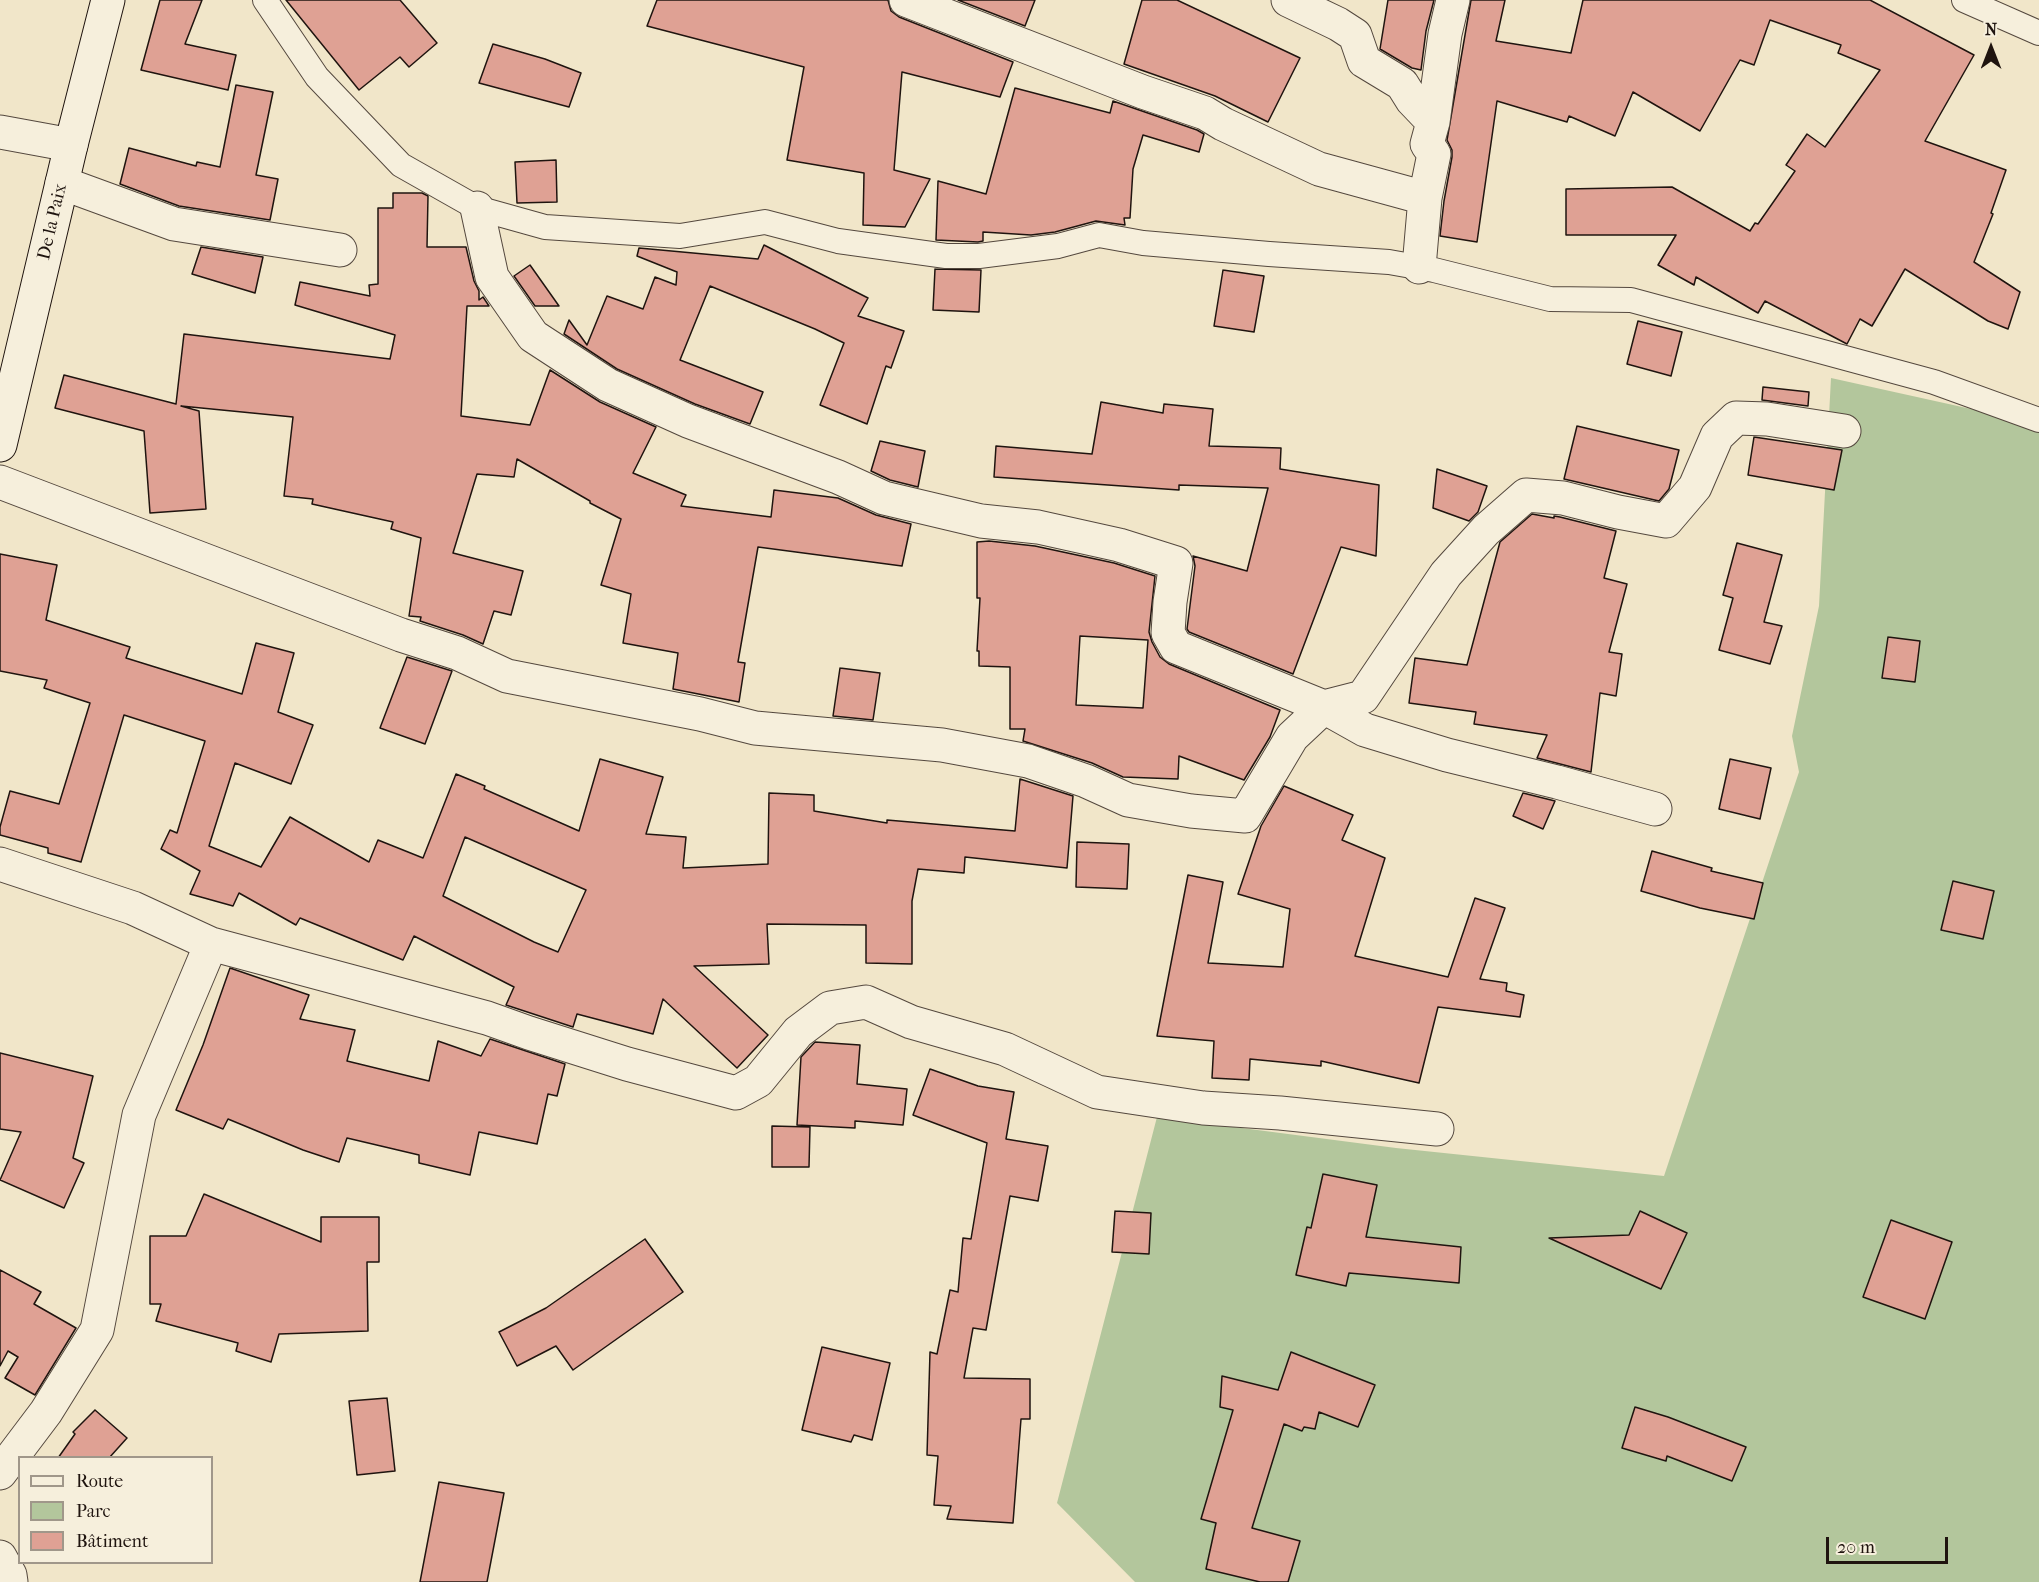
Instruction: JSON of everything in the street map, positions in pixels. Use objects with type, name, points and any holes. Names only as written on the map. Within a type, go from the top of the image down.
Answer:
[{"type":"street","name":"De la Paix","points":[[0,445],[108,0]]},
{"type":"street","points":[[906,0],[1143,92],[1205,113],[1223,124],[1319,169],[1425,198]]},
{"type":"street","points":[[1288,0],[1338,24],[1355,35],[1364,61],[1402,84],[1412,100],[1433,122]]},
{"type":"street","points":[[1419,267],[1425,198],[1434,154],[1427,144],[1433,122],[1445,34],[1453,0]]},
{"type":"street","points":[[0,132],[71,145]]},
{"type":"street","points":[[62,183],[174,224],[340,250]]},
{"type":"street","points":[[477,208],[492,277],[533,336],[608,385],[688,421],[838,477],[884,498],[981,521],[1038,527],[1119,545],[1176,563],[1168,633],[1176,647],[1324,707],[1365,730],[1447,755],[1655,808]]},
{"type":"street","points":[[0,482],[401,634],[457,653],[507,676],[700,714],[755,728],[942,745],[1028,761],[1086,781],[1128,800],[1245,816],[1292,737],[1324,707],[1363,697],[1446,574],[1486,530],[1526,495],[1563,498],[1618,513],[1666,521],[1695,487],[1717,436],[1736,418],[1767,419],[1844,431]]},
{"type":"street","points":[[0,864],[133,908],[211,944],[487,1018],[627,1064],[736,1093],[758,1081],[798,1032],[830,1008],[866,1002],[911,1022],[1005,1049],[1097,1092],[1203,1108],[1280,1113],[1437,1129]]},
{"type":"street","points":[[0,1473],[46,1412],[98,1330],[139,1115],[211,944]]},
{"type":"street","points":[[0,1557],[10,1575],[11,1582]]},
{"type":"lane","points":[[265,0],[317,77],[401,165],[477,208],[545,227],[680,236],[765,222],[838,241],[946,256],[979,256],[1058,246],[1099,235],[1143,243],[1389,262],[1419,267],[1550,299],[1631,300],[1934,382],[2039,420]]},
{"type":"lane","points":[[1964,0],[2039,33]]},
{"type":"green space","points":[[1831,378],[2039,424],[2039,1582],[1135,1582],[1057,1503],[1157,1117],[1396,1148],[1664,1176],[1799,772],[1792,736],[1819,606]]},
{"type":"building","points":[[160,0],[202,0],[185,44],[236,55],[228,90],[141,70]]},
{"type":"building","points":[[286,0],[400,0],[437,43],[409,67],[400,57],[359,90]]},
{"type":"building","points":[[657,0],[888,0],[891,11],[899,17],[1013,62],[1000,97],[902,72],[894,170],[930,179],[905,227],[863,225],[864,173],[787,160],[804,67],[647,26]]},
{"type":"building","points":[[958,0],[1035,0],[1025,26]]},
{"type":"building","points":[[1142,0],[1177,0],[1300,58],[1268,122],[1215,96],[1124,64]]},
{"type":"building","points":[[1388,0],[1434,0],[1426,31],[1421,70],[1412,68],[1380,49]]},
{"type":"building","points":[[1471,0],[1505,0],[1496,41],[1571,53],[1583,0],[1870,0],[1974,55],[1925,141],[2006,170],[1991,213],[1993,214],[1974,262],[2020,292],[2008,329],[1988,321],[1905,269],[1872,326],[1860,319],[1847,344],[1765,301],[1758,313],[1696,277],[1694,285],[1658,265],[1676,235],[1566,235],[1566,189],[1672,187],[1750,231],[1755,223],[1758,224],[1795,171],[1786,165],[1807,134],[1825,147],[1880,70],[1838,53],[1841,45],[1770,20],[1754,65],[1740,60],[1700,131],[1633,92],[1615,136],[1569,116],[1567,122],[1497,101],[1477,242],[1440,236],[1452,157],[1452,150],[1447,140]]},
{"type":"building","points":[[493,44],[545,59],[581,73],[569,107],[479,83]]},
{"type":"building","points":[[236,85],[273,92],[256,175],[278,179],[270,220],[179,206],[120,184],[129,148],[196,166],[197,162],[220,167]]},
{"type":"building","points":[[1015,88],[1110,113],[1113,101],[1197,130],[1204,134],[1199,152],[1143,135],[1133,169],[1130,218],[1124,218],[1125,225],[1096,221],[1055,232],[1031,235],[983,232],[983,241],[978,242],[936,240],[938,181],[986,194]]},
{"type":"building","points":[[556,160],[557,202],[517,203],[515,162]]},
{"type":"building","points":[[393,193],[422,193],[428,196],[427,247],[466,247],[474,281],[479,291],[479,300],[483,297],[489,306],[467,306],[461,416],[530,425],[550,370],[600,402],[656,427],[633,473],[686,495],[681,506],[771,517],[774,490],[838,498],[876,515],[911,524],[902,566],[758,547],[738,662],[745,663],[739,702],[673,689],[678,653],[623,643],[631,594],[601,585],[621,519],[517,459],[514,477],[477,474],[453,553],[523,571],[511,615],[494,611],[483,644],[420,621],[421,617],[409,616],[421,538],[391,529],[393,522],[312,504],[313,499],[284,496],[293,417],[181,406],[199,411],[206,509],[150,513],[144,431],[55,408],[64,375],[176,404],[184,334],[390,359],[395,335],[295,305],[300,282],[370,296],[369,285],[378,284],[378,208],[393,208]]},
{"type":"building","points":[[764,245],[868,298],[858,316],[904,331],[891,368],[886,366],[867,424],[820,405],[844,343],[710,286],[680,360],[763,392],[750,424],[695,404],[617,369],[564,334],[569,320],[587,345],[607,296],[643,309],[655,277],[676,285],[677,272],[637,256],[639,248],[758,259]]},
{"type":"building","points":[[201,247],[263,257],[255,293],[192,274]]},
{"type":"building","points":[[530,265],[559,306],[535,306],[514,276]]},
{"type":"building","points":[[935,269],[981,270],[979,312],[933,310]]},
{"type":"building","points":[[1223,270],[1264,276],[1254,332],[1214,326]]},
{"type":"building","points":[[1638,321],[1682,332],[1671,376],[1627,364]]},
{"type":"building","points":[[1763,387],[1809,392],[1808,406],[1762,400]]},
{"type":"building","points":[[1101,402],[1163,413],[1164,404],[1213,409],[1209,446],[1281,448],[1280,469],[1379,485],[1376,556],[1341,547],[1293,674],[1189,632],[1187,629],[1195,566],[1193,556],[1247,571],[1268,488],[1179,485],[1179,490],[994,477],[996,446],[1092,454]]},
{"type":"building","points":[[1577,426],[1679,450],[1669,489],[1659,501],[1564,479]]},
{"type":"building","points":[[1754,437],[1842,450],[1834,490],[1748,475]]},
{"type":"building","points":[[880,441],[925,451],[918,487],[890,480],[871,471]]},
{"type":"building","points":[[1437,469],[1487,486],[1478,512],[1469,521],[1433,508]]},
{"type":"building","points":[[1532,514],[1560,517],[1616,531],[1604,578],[1627,584],[1609,652],[1622,654],[1616,696],[1600,693],[1591,772],[1537,758],[1547,735],[1474,724],[1476,712],[1409,703],[1415,658],[1467,665],[1500,542]]},
{"type":"building","points":[[989,541],[1035,546],[1114,563],[1155,576],[1149,632],[1160,657],[1169,664],[1280,710],[1270,737],[1244,780],[1179,756],[1178,779],[1123,777],[1092,763],[1023,741],[1025,729],[1010,729],[1010,667],[979,666],[979,651],[977,651],[980,598],[977,598],[977,542]],"holes":[[[1080,636],[1148,640],[1143,708],[1076,705]]]},
{"type":"building","points":[[1737,543],[1782,555],[1764,622],[1782,626],[1770,664],[1719,650],[1733,598],[1723,595]]},
{"type":"building","points":[[0,554],[57,565],[46,620],[130,647],[126,658],[242,694],[256,643],[294,653],[278,712],[313,725],[291,784],[235,763],[209,846],[261,867],[290,817],[369,862],[378,840],[423,858],[456,774],[485,786],[484,789],[579,831],[600,759],[663,777],[646,834],[686,837],[683,868],[768,864],[769,793],[814,795],[814,811],[887,823],[887,820],[1015,831],[1020,779],[1073,796],[1067,868],[965,857],[964,873],[918,869],[912,901],[912,964],[866,963],[866,925],[767,924],[769,964],[694,966],[768,1035],[737,1068],[663,999],[653,1034],[577,1014],[573,1027],[506,1005],[514,987],[414,936],[403,960],[300,918],[296,925],[239,893],[233,906],[190,894],[200,871],[161,849],[170,830],[177,833],[205,741],[124,715],[81,862],[48,853],[48,848],[0,835],[10,791],[59,804],[90,703],[44,688],[47,680],[0,671]],"holes":[[[465,837],[586,890],[558,952],[443,896]]]},
{"type":"building","points":[[1888,637],[1920,641],[1915,682],[1882,678]]},
{"type":"building","points":[[407,657],[452,671],[425,744],[380,728]]},
{"type":"building","points":[[840,668],[880,673],[873,720],[833,716]]},
{"type":"building","points":[[1730,759],[1771,768],[1760,819],[1719,809]]},
{"type":"building","points":[[1284,786],[1353,815],[1342,840],[1385,858],[1355,956],[1448,977],[1475,898],[1505,908],[1480,979],[1507,983],[1506,991],[1524,995],[1520,1017],[1438,1007],[1419,1083],[1321,1061],[1321,1066],[1250,1059],[1249,1080],[1212,1078],[1214,1041],[1157,1036],[1188,875],[1223,882],[1208,963],[1283,967],[1290,909],[1238,894],[1261,826]]},
{"type":"building","points":[[1523,793],[1555,801],[1543,829],[1513,816]]},
{"type":"building","points":[[1077,842],[1129,844],[1127,889],[1076,887]]},
{"type":"building","points":[[1652,851],[1712,868],[1711,871],[1763,883],[1754,919],[1700,908],[1641,891]]},
{"type":"building","points":[[1953,881],[1994,891],[1983,939],[1941,930]]},
{"type":"building","points":[[230,968],[309,995],[300,1019],[355,1030],[347,1061],[429,1081],[438,1041],[481,1056],[490,1039],[565,1064],[557,1096],[548,1094],[537,1144],[479,1132],[470,1175],[419,1163],[419,1155],[347,1138],[339,1162],[303,1150],[228,1119],[223,1129],[176,1110],[203,1045]]},
{"type":"building","points":[[815,1042],[860,1045],[857,1084],[907,1089],[903,1125],[855,1121],[855,1128],[797,1125],[801,1057]]},
{"type":"building","points":[[0,1053],[93,1076],[73,1158],[84,1163],[64,1208],[0,1180],[21,1132],[0,1129]]},
{"type":"building","points":[[930,1069],[978,1086],[1014,1092],[1006,1139],[1048,1146],[1038,1201],[1010,1196],[986,1330],[973,1328],[964,1378],[1030,1379],[1030,1419],[1021,1419],[1013,1523],[947,1519],[951,1506],[934,1505],[938,1456],[927,1455],[930,1352],[937,1354],[950,1290],[958,1292],[963,1238],[971,1239],[987,1143],[913,1115]]},
{"type":"building","points":[[772,1126],[810,1127],[809,1167],[772,1167]]},
{"type":"building","points":[[1323,1174],[1377,1185],[1366,1237],[1461,1247],[1459,1283],[1349,1273],[1346,1286],[1296,1275],[1307,1227],[1311,1228]]},
{"type":"building","points":[[204,1194],[321,1242],[321,1217],[379,1217],[379,1262],[367,1262],[368,1331],[279,1334],[271,1362],[236,1351],[238,1343],[156,1321],[161,1304],[150,1304],[150,1236],[186,1236]]},
{"type":"building","points":[[1115,1211],[1151,1213],[1149,1254],[1112,1252]]},
{"type":"building","points":[[1640,1211],[1687,1233],[1661,1289],[1549,1238],[1629,1235]]},
{"type":"building","points":[[1891,1220],[1952,1242],[1925,1319],[1863,1297]]},
{"type":"building","points":[[645,1239],[683,1292],[573,1370],[556,1346],[517,1366],[499,1332],[546,1308]]},
{"type":"building","points":[[0,1270],[41,1292],[34,1304],[76,1328],[35,1395],[5,1378],[18,1357],[8,1351],[0,1366]]},
{"type":"building","points":[[822,1347],[890,1363],[872,1440],[854,1435],[851,1442],[802,1430]]},
{"type":"building","points":[[1291,1352],[1375,1385],[1358,1427],[1319,1412],[1315,1429],[1304,1427],[1302,1431],[1284,1424],[1252,1528],[1300,1541],[1288,1582],[1260,1582],[1206,1569],[1216,1523],[1201,1519],[1233,1410],[1220,1407],[1222,1376],[1278,1390]]},
{"type":"building","points":[[387,1398],[395,1471],[357,1475],[349,1401]]},
{"type":"building","points":[[1635,1407],[1746,1447],[1732,1481],[1667,1456],[1666,1461],[1622,1448]]},
{"type":"building","points":[[95,1410],[127,1438],[111,1456],[59,1456],[75,1434],[73,1432]]},
{"type":"building","points":[[439,1482],[504,1493],[487,1582],[420,1582]]}]
